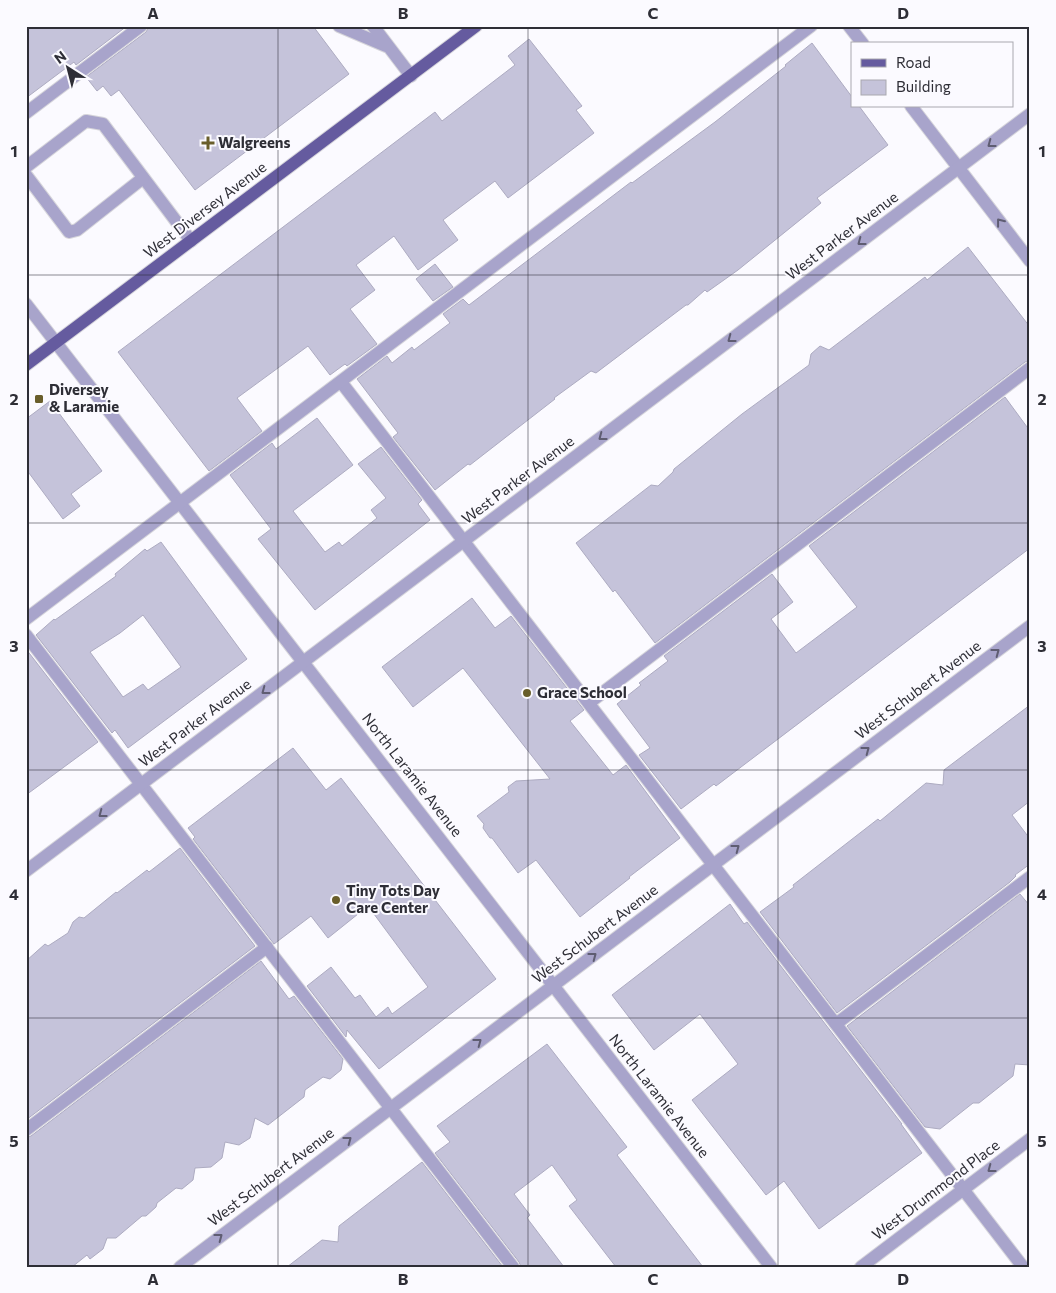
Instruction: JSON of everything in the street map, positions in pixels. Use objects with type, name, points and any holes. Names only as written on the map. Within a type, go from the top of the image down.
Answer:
[{"type":"main road","name":"West Diversey Avenue","points":[[26,365],[411,76],[461,31],[476,26]]},
{"type":"street","points":[[26,113],[141,26]]},
{"type":"street","points":[[339,26],[389,47]]},
{"type":"street","points":[[373,26],[411,76]]},
{"type":"street","points":[[26,620],[811,26]]},
{"type":"street","points":[[849,26],[861,42]]},
{"type":"street","points":[[913,108],[1030,261]]},
{"type":"street","name":"West Parker Avenue","points":[[26,871],[1030,114]]},
{"type":"street","points":[[26,167],[86,121],[103,124],[191,241]]},
{"type":"street","points":[[26,175],[69,232],[77,230],[143,178]]},
{"type":"street","name":"North Laramie Avenue","points":[[26,304],[771,1267]]},
{"type":"street","points":[[589,703],[1030,368]]},
{"type":"street","points":[[341,382],[1023,1267]]},
{"type":"street","name":"West Schubert Avenue","points":[[180,1267],[1030,626]]},
{"type":"street","points":[[26,636],[513,1267]]},
{"type":"street","points":[[836,1024],[1030,876]]},
{"type":"street","points":[[26,1130],[266,948]]},
{"type":"street","name":"West Drummond Place","points":[[861,1267],[1030,1139]]},
{"type":"building","points":[[26,26],[127,26],[76,65],[74,62],[26,98]]},
{"type":"building","name":"Walgreens","points":[[149,26],[313,26],[349,74],[195,190],[119,90],[111,96],[103,86],[97,91],[86,77],[146,32]]},
{"type":"building","points":[[529,39],[582,106],[576,110],[594,133],[508,198],[495,181],[443,220],[458,240],[418,270],[394,236],[356,265],[375,290],[350,309],[377,344],[347,366],[345,364],[330,375],[308,346],[237,398],[262,431],[209,471],[118,352],[435,112],[442,121],[515,65],[508,56]]},
{"type":"building","points":[[812,43],[851,96],[851,108],[860,108],[888,145],[817,198],[821,203],[738,270],[707,292],[705,290],[688,305],[596,373],[591,371],[435,490],[393,437],[398,433],[357,379],[387,356],[392,363],[412,347],[414,350],[450,323],[443,314],[463,299],[469,305],[631,182],[715,122]]},
{"type":"building","points":[[968,247],[1030,327],[1030,360],[655,643],[576,543],[651,485],[658,486],[674,469],[742,414],[809,365],[811,354],[820,346],[829,350],[925,277],[927,280]]},
{"type":"building","points":[[435,264],[453,287],[433,301],[416,279]]},
{"type":"building","points":[[1005,397],[1030,431],[1030,548],[716,786],[714,784],[681,809],[639,755],[650,748],[617,704],[641,685],[639,683],[668,661],[664,656],[772,574],[793,602],[771,619],[796,653],[857,607],[809,546]]},
{"type":"building","points":[[50,401],[102,471],[71,494],[80,506],[63,519],[26,469],[26,419]]},
{"type":"building","points":[[317,418],[353,465],[293,511],[325,552],[339,542],[342,546],[377,518],[371,510],[386,498],[358,464],[381,447],[422,500],[418,504],[430,520],[315,610],[258,539],[271,529],[230,475],[272,443],[276,449]]},
{"type":"building","points":[[161,542],[247,659],[128,748],[115,730],[112,733],[36,635],[54,619],[116,576],[115,574],[145,549],[147,551]],"holes":[[[143,615],[181,667],[148,690],[143,684],[123,697],[90,652],[120,633]]]},
{"type":"building","points":[[472,598],[495,628],[511,616],[584,710],[570,721],[613,775],[626,765],[680,838],[580,917],[536,860],[518,873],[492,838],[490,838],[483,828],[484,824],[477,816],[509,792],[508,787],[516,781],[550,779],[463,668],[413,707],[382,667]]},
{"type":"building","points":[[26,649],[98,742],[26,795]]},
{"type":"building","points":[[1030,705],[1030,801],[1012,815],[1030,839],[1030,864],[1015,875],[1010,882],[837,1013],[760,912],[878,819],[880,821],[926,783],[943,785],[944,770]]},
{"type":"building","points":[[293,748],[326,790],[341,778],[496,979],[379,1069],[347,1030],[346,1037],[307,986],[331,967],[355,998],[360,995],[376,1017],[388,1007],[392,1014],[428,987],[368,906],[328,938],[311,916],[274,944],[193,839],[195,837],[188,828]]},
{"type":"building","points":[[180,848],[255,946],[26,1120],[26,961],[45,944],[48,946],[68,933],[73,922],[79,917],[84,918],[116,892],[147,870],[149,872]]},
{"type":"building","points":[[1020,894],[1030,906],[1030,1065],[1015,1064],[1013,1076],[979,1103],[973,1103],[940,1129],[925,1127],[847,1026]]},
{"type":"building","points":[[730,904],[744,924],[747,922],[902,1124],[922,1153],[819,1229],[784,1181],[766,1195],[692,1100],[738,1064],[700,1014],[654,1050],[612,995]]},
{"type":"building","points":[[261,961],[289,999],[294,996],[343,1059],[341,1070],[330,1079],[323,1077],[305,1090],[304,1097],[268,1125],[255,1118],[250,1138],[239,1145],[225,1142],[222,1158],[211,1167],[195,1168],[193,1180],[182,1189],[176,1188],[157,1203],[156,1207],[146,1216],[142,1216],[116,1238],[107,1238],[103,1249],[90,1259],[87,1255],[72,1267],[26,1267],[26,1138]]},
{"type":"building","points":[[547,1044],[627,1147],[617,1155],[703,1267],[616,1267],[569,1206],[577,1200],[552,1165],[514,1194],[530,1215],[527,1218],[564,1267],[521,1267],[435,1153],[450,1142],[437,1126]]},
{"type":"building","points":[[422,1162],[503,1267],[287,1267],[322,1240],[338,1242],[339,1226]]},
{"type":"place","name":"Walgreens","points":[[208,143]]},
{"type":"place","name":"Diversey & Laramie","points":[[39,399]]},
{"type":"place","name":"Grace School","points":[[527,693]]},
{"type":"place","name":"Tiny Tots Day Care Center","points":[[336,900]]}]
